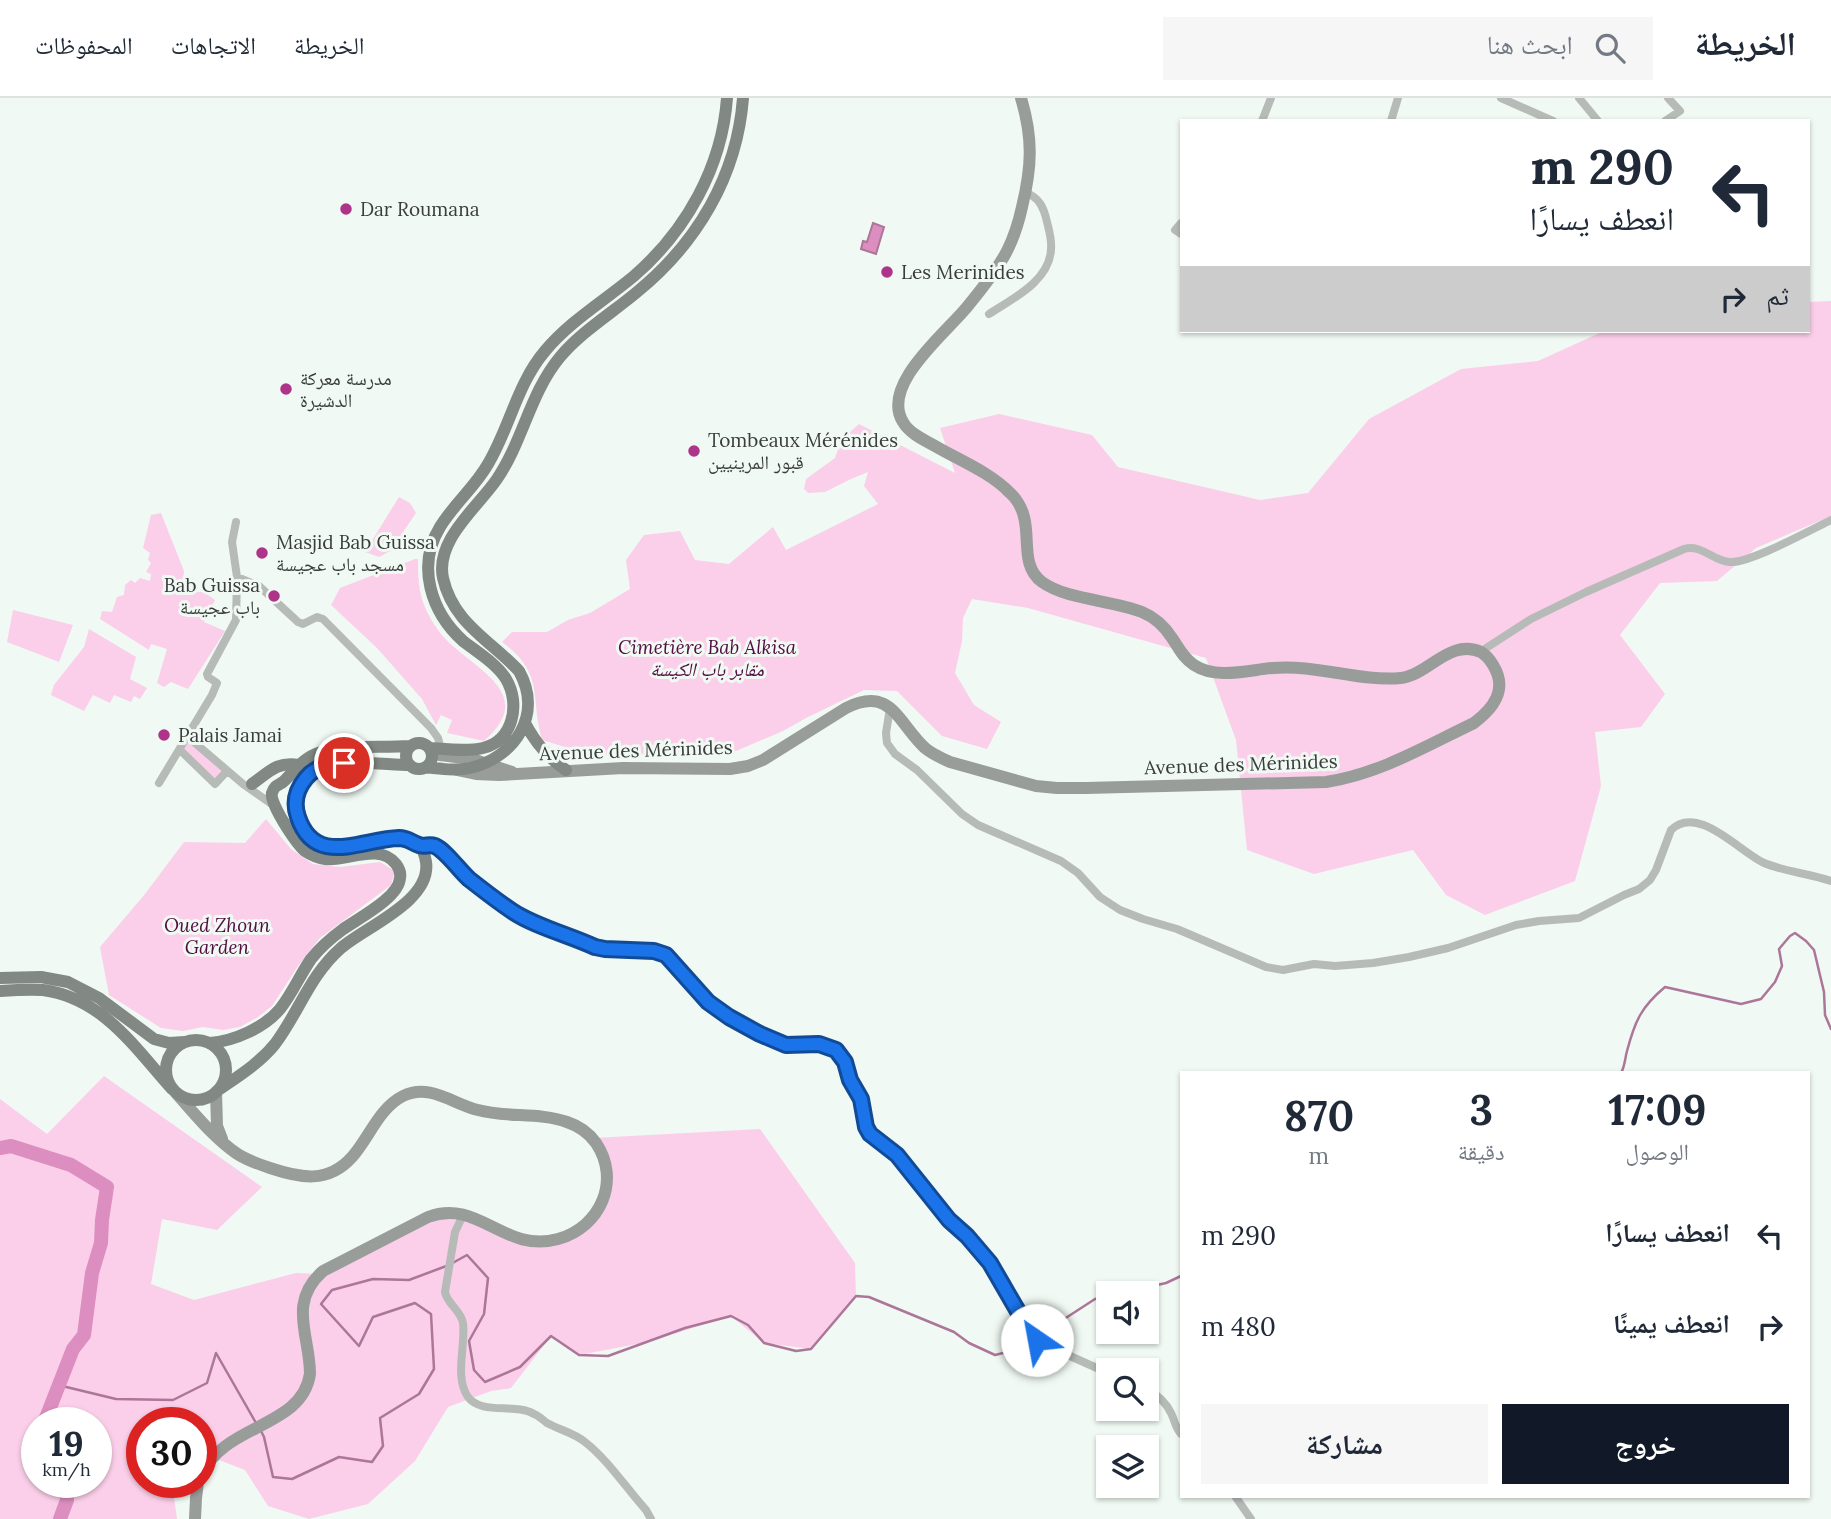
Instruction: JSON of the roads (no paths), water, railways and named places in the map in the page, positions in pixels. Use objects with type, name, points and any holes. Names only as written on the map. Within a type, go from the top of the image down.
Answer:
[{"type":"main road","points":[[434,750],[480,749],[493,744],[507,730],[513,717],[514,702],[504,676],[453,631],[437,606],[430,591],[428,569],[434,538],[488,464],[520,391],[545,351],[567,329],[649,261],[688,213],[714,161],[727,98]]},
{"type":"main road","points":[[185,1042],[173,1050],[167,1062],[166,1076],[174,1091],[186,1098],[197,1100],[209,1097],[247,1070],[270,1049],[313,979],[334,954],[400,908],[418,890],[424,879],[426,859],[418,845],[404,838],[337,848],[315,843],[299,820],[296,798],[309,775],[326,764],[344,763],[457,770],[497,757],[511,745],[525,723],[528,695],[519,671],[464,622],[449,595],[443,571],[447,549],[458,527],[498,478],[540,388],[562,355],[656,275],[700,225],[734,153],[743,98]]},
{"type":"main road","points":[[1021,98],[1028,121],[1031,160],[1019,221],[1005,255],[966,309],[925,352],[901,389],[901,419],[910,430],[995,480],[1010,492],[1024,516],[1027,557],[1040,580],[1058,590],[1144,613],[1156,620],[1192,664],[1205,670],[1230,673],[1276,667],[1319,669],[1378,678],[1403,678],[1421,671],[1446,654],[1468,650],[1480,652]]},
{"type":"main road","name":"Avenue des Mérinides","points":[[457,770],[486,775],[623,768],[739,767],[763,760],[846,708],[859,701],[870,700],[890,708],[926,749],[937,756],[1036,786],[1086,788],[1326,782],[1349,779],[1372,771],[1474,723],[1487,713],[1495,702],[1499,689],[1497,672],[1489,659],[1480,652]]},
{"type":"main road","points":[[525,723],[546,754],[566,770]]},
{"type":"main road","points":[[0,978],[48,978],[68,982],[93,994],[154,1040],[169,1043],[197,1040],[210,1043],[239,1035],[273,1016],[317,952],[389,897],[399,884],[401,874],[385,855],[324,859],[309,854],[295,839],[275,806],[271,794],[274,788],[310,757],[329,750],[410,746],[419,743],[434,750],[516,773]]},
{"type":"main road","points":[[409,765],[406,755],[410,746]]},
{"type":"main road","points":[[426,767],[432,760],[434,750]]},
{"type":"main road","points":[[247,784],[281,765],[299,765]]},
{"type":"main road","points":[[0,991],[42,990],[70,997],[105,1016],[224,1143],[238,1155],[287,1173],[319,1176],[332,1173],[351,1159],[389,1107],[401,1097],[414,1092],[441,1095],[486,1112],[545,1116],[569,1122],[593,1138],[604,1156],[608,1186],[603,1203],[586,1225],[558,1240],[534,1241],[512,1237],[464,1213],[453,1212],[428,1217],[323,1271],[313,1280],[303,1301],[302,1314],[310,1365],[308,1382],[300,1399],[292,1408],[237,1437],[217,1452]]},
{"type":"main road","points":[[210,1043],[219,1050],[225,1063],[225,1078],[217,1092],[217,1126],[224,1143]]},
{"type":"main road","points":[[195,1498],[195,1519]]},
{"type":"street","points":[[1263,119],[1272,98]]},
{"type":"street","points":[[1392,119],[1398,98]]},
{"type":"street","points":[[1501,98],[1548,119]]},
{"type":"street","points":[[1578,98],[1596,119]]},
{"type":"street","points":[[1668,119],[1680,111],[1674,100]]},
{"type":"street","points":[[989,314],[1018,296],[1038,279],[1052,250],[1045,213],[1034,196],[1026,193]]},
{"type":"street","points":[[1480,652],[1542,614],[1684,549],[1697,548],[1723,560],[1738,561],[1831,520]]},
{"type":"street","points":[[159,783],[217,685],[207,674],[236,620],[237,577],[232,542],[236,522]]},
{"type":"street","points":[[237,577],[259,586],[303,624],[317,617],[323,619],[431,728],[438,738],[434,750]]},
{"type":"street","points":[[890,708],[887,743],[895,754],[917,770],[962,814],[978,825],[1061,861],[1100,897],[1120,910],[1177,929],[1277,970],[1314,964],[1350,965],[1397,959],[1448,948],[1516,925],[1579,918],[1639,889],[1650,880],[1671,830],[1682,823],[1712,827],[1762,862],[1831,881]]},
{"type":"street","points":[[188,737],[227,771],[275,806]]},
{"type":"street","points":[[180,750],[215,784],[227,771]]},
{"type":"street","points":[[247,784],[280,784]]},
{"type":"street","points":[[418,845],[437,847],[476,884],[527,919],[595,947],[654,951],[666,955],[708,1002],[760,1034],[786,1045],[819,1044],[836,1050],[845,1062],[850,1080],[861,1099],[866,1127],[870,1134],[897,1155],[949,1220],[990,1263],[1034,1337],[1047,1346],[1096,1368]]},
{"type":"street","points":[[464,1213],[455,1232],[446,1297],[461,1315],[463,1323],[461,1363],[468,1398],[491,1408],[522,1409],[578,1437],[603,1459],[646,1510],[650,1519]]},
{"type":"street","points":[[1159,1398],[1171,1412],[1175,1427],[1180,1433]]},
{"type":"street","points":[[1236,1498],[1251,1519]]},
{"type":"waterway","points":[[1622,1071],[1640,1015],[1665,987],[1741,1004],[1761,999],[1775,982],[1782,966],[1779,949],[1795,933],[1814,950],[1824,992],[1825,1015],[1831,1029]]},
{"type":"waterway","points":[[0,1148],[11,1146],[71,1165],[107,1187],[101,1243],[92,1273],[84,1335],[73,1349],[50,1407]]},
{"type":"waterway","points":[[261,1431],[273,1477],[292,1479],[339,1457],[372,1462],[383,1446],[380,1418],[419,1394],[434,1369],[431,1314],[415,1303],[373,1317],[359,1346],[321,1304],[332,1290],[373,1279],[409,1280],[467,1255],[488,1278],[484,1314],[469,1341],[474,1370],[485,1382],[520,1367],[551,1336],[579,1355],[608,1356],[685,1328],[731,1316],[748,1325],[764,1343],[796,1351],[811,1349],[856,1296],[869,1297],[954,1332],[969,1343],[995,1355],[1019,1349],[1033,1340]]},
{"type":"waterway","points":[[1159,1285],[1180,1276]]},
{"type":"waterway","points":[[1038,1336],[1096,1299]]},
{"type":"waterway","points":[[58,1385],[116,1399],[173,1400],[207,1383],[216,1353],[256,1423]]},
{"type":"waterway","points":[[60,1519],[67,1498]]},
{"type":"place","name":"Dar Roumana","points":[[346,209]]},
{"type":"place","name":"Les Merinides","points":[[887,272]]},
{"type":"place","name":"مدرسة معركة الدشيرة","points":[[286,389]]},
{"type":"place","name":"Tombeaux Mérénides قبور المرينيين","points":[[694,451]]},
{"type":"place","name":"Masjid Bab Guissa مسجد باب عجيسة","points":[[262,553]]},
{"type":"place","name":"Bab Guissa باب عجيسة","points":[[274,596]]},
{"type":"place","name":"Palais Jamai","points":[[164,735]]},
{"type":"park label","name":"Cimetière Bab Alkisa مقابر باب الكيسة","points":[[707,658]]},
{"type":"park label","name":"Oued Zhoun Garden","points":[[217,936]]}]
